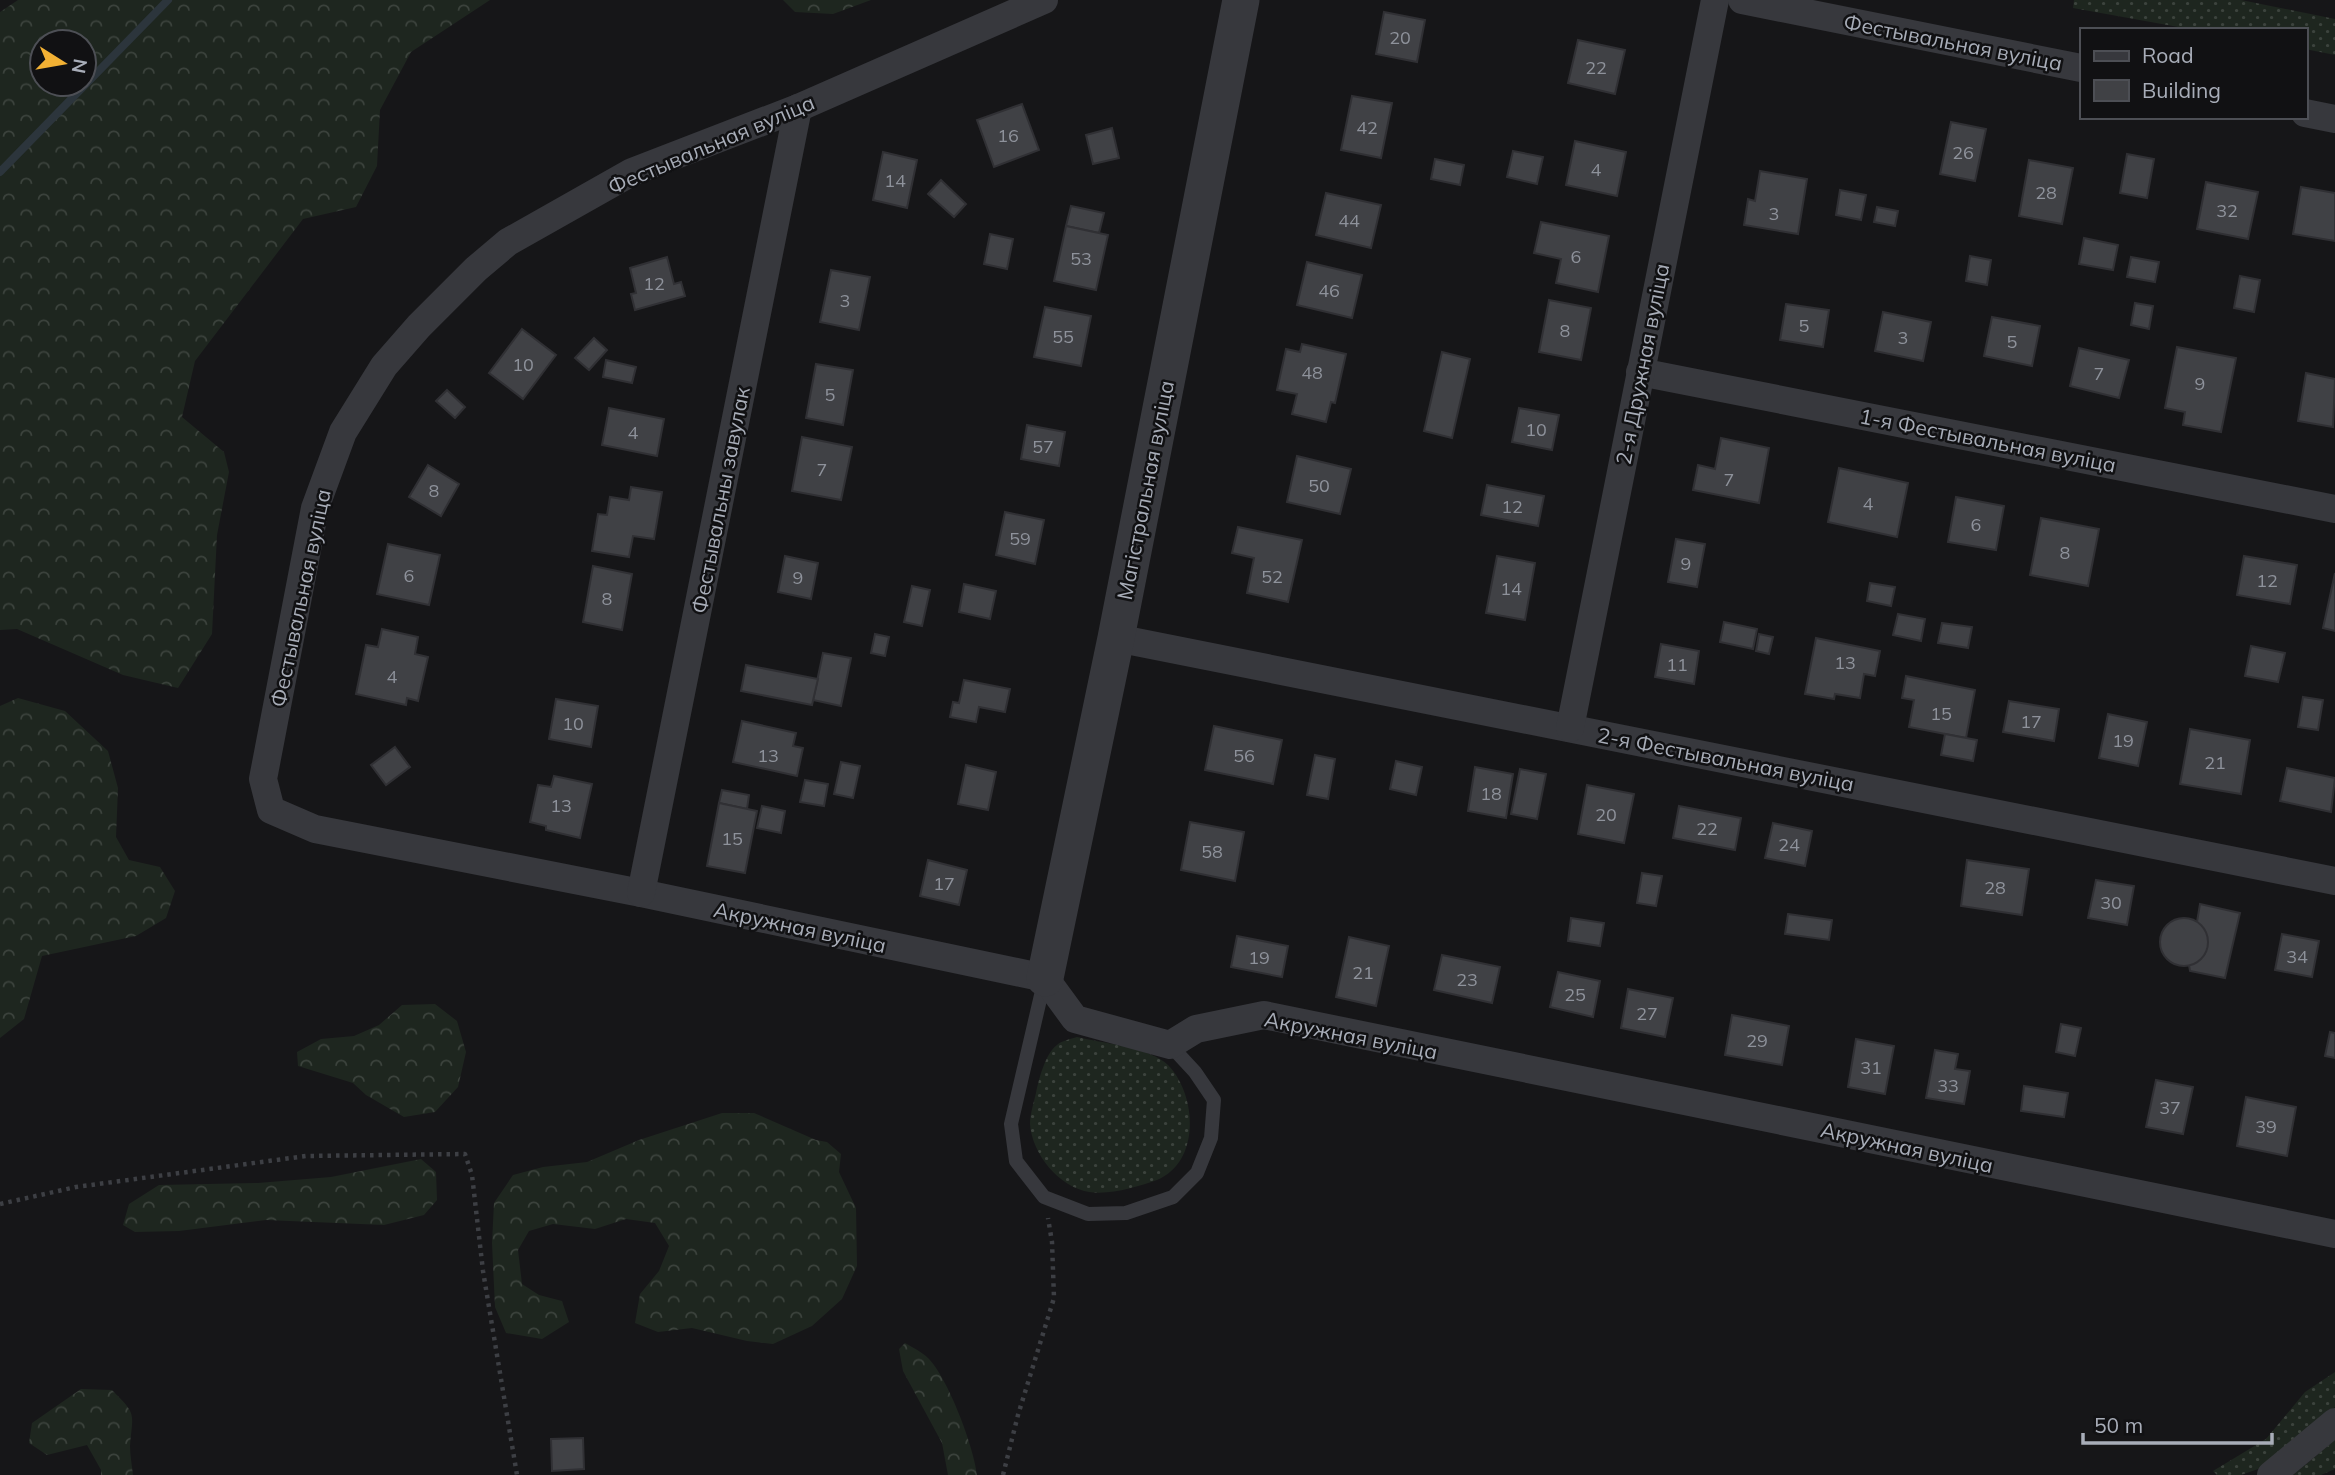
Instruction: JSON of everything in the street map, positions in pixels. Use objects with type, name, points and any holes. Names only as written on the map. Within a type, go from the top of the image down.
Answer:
[{"type":"street","name":"Фестывальная вуліца","points":[[271,810],[263,779],[315,508],[342,432],[384,366],[419,326],[508,242],[632,172],[798,108],[1044,0]]},
{"type":"street","name":"Магістральная вуліца","points":[[1045,978],[1116,638],[1241,0]]},
{"type":"street","name":"2-я Дружная вуліца","points":[[1570,728],[1715,0]]},
{"type":"street","name":"Фестывальная вуліца","points":[[1742,0],[2080,68]]},
{"type":"street","name":"Фестывальны завулак","points":[[641,893],[798,108]]},
{"type":"street","points":[[2307,113],[2335,119]]},
{"type":"street","name":"1-я Фестывальная вуліца","points":[[1640,372],[2335,509]]},
{"type":"street","name":"2-я Фестывальная вуліца","points":[[1116,638],[2335,881]]},
{"type":"street","name":"Акружная вуліца","points":[[271,810],[315,829],[641,893],[1045,978]]},
{"type":"street","points":[[1045,978],[1075,1018],[1170,1045]]},
{"type":"street","name":"Акружная вуліца","points":[[1170,1045],[1196,1029],[1264,1015],[2335,1234]]},
{"type":"street","points":[[2271,1475],[2335,1422]]},
{"type":"lane","points":[[1045,978],[1012,1124],[1016,1161],[1044,1197],[1088,1214],[1126,1213],[1173,1197],[1197,1173],[1211,1138],[1213,1100],[1195,1072],[1170,1045]]},
{"type":"path","points":[[0,1204],[76,1187],[306,1156],[465,1154],[472,1175],[483,1271],[517,1475]]},
{"type":"path","points":[[1003,1475],[1018,1415],[1054,1298],[1052,1242],[1044,1197]]},
{"type":"green space","points":[[18,0],[490,0],[411,52],[380,110],[377,166],[356,207],[303,219],[195,361],[182,417],[224,452],[229,472],[217,535],[212,634],[178,688],[123,675],[17,629],[0,630],[0,12]]},
{"type":"green space","points":[[783,0],[871,0],[833,14],[795,12]]},
{"type":"green space","points":[[2074,0],[2241,0],[2335,19],[2335,55],[2307,49],[2307,28],[2184,28],[2073,8]]},
{"type":"green space","points":[[18,698],[65,711],[108,751],[118,788],[116,837],[129,860],[160,867],[175,891],[166,918],[136,936],[42,956],[24,1019],[0,1038],[0,706]]},
{"type":"green space","points":[[435,1004],[457,1021],[466,1052],[458,1087],[435,1112],[404,1117],[366,1095],[353,1083],[298,1066],[297,1052],[321,1039],[354,1036],[379,1025],[402,1005]]},
{"type":"green space","points":[[1077,1037],[1125,1046],[1150,1054],[1168,1065],[1178,1078],[1189,1110],[1187,1144],[1181,1159],[1171,1171],[1157,1180],[1115,1191],[1089,1192],[1078,1189],[1049,1167],[1036,1147],[1030,1124],[1031,1112],[1046,1060],[1061,1042]]},
{"type":"green space","points":[[722,1113],[754,1113],[816,1140],[827,1142],[841,1154],[839,1172],[856,1208],[857,1266],[842,1299],[812,1326],[773,1344],[692,1328],[658,1332],[635,1323],[640,1294],[659,1271],[669,1246],[655,1223],[626,1219],[595,1229],[553,1224],[529,1231],[518,1250],[522,1284],[539,1295],[562,1301],[569,1322],[542,1339],[506,1333],[495,1307],[492,1243],[494,1203],[513,1175],[543,1167],[587,1162],[639,1140]]},
{"type":"green space","points":[[421,1159],[436,1172],[437,1200],[424,1215],[384,1225],[266,1220],[179,1231],[135,1232],[123,1225],[129,1204],[159,1185],[258,1183],[331,1177]]},
{"type":"green space","points":[[905,1343],[928,1358],[944,1381],[965,1431],[977,1475],[948,1475],[942,1443],[903,1371],[899,1349]]},
{"type":"green space","points":[[2335,1372],[2335,1407],[2261,1468],[2241,1475],[2217,1475],[2213,1471],[2266,1439],[2305,1392]]},
{"type":"green space","points":[[81,1389],[112,1390],[126,1405],[132,1415],[130,1446],[133,1475],[101,1475],[101,1470],[87,1445],[47,1455],[29,1443],[32,1423]]},
{"type":"green space","points":[[2335,1440],[2335,1469],[2321,1475],[2293,1475]]},
{"type":"building","points":[[1384,12],[1425,20],[1417,62],[1376,54]]},
{"type":"building","points":[[1578,40],[1625,50],[1615,94],[1568,83]]},
{"type":"building","points":[[1352,96],[1392,103],[1381,158],[1341,150]]},
{"type":"building","points":[[1022,104],[1039,150],[994,167],[977,120]]},
{"type":"building","points":[[1951,122],[1986,129],[1975,181],[1940,174]]},
{"type":"building","points":[[1112,128],[1119,158],[1093,164],[1086,135]]},
{"type":"building","points":[[1575,141],[1626,152],[1617,196],[1566,185]]},
{"type":"building","points":[[1513,151],[1543,157],[1537,184],[1507,177]]},
{"type":"building","points":[[883,152],[917,160],[907,208],[873,200]]},
{"type":"building","points":[[2127,154],[2154,159],[2147,198],[2120,193]]},
{"type":"building","points":[[1435,159],[1464,165],[1460,185],[1431,179]]},
{"type":"building","points":[[2029,160],[2073,168],[2062,224],[2019,216]]},
{"type":"building","points":[[1760,171],[1807,179],[1798,234],[1744,225],[1748,199],[1755,201]]},
{"type":"building","points":[[941,180],[966,204],[954,217],[928,194]]},
{"type":"building","points":[[2206,182],[2258,192],[2248,239],[2197,229]]},
{"type":"building","points":[[2301,187],[2335,193],[2335,241],[2293,234]]},
{"type":"building","points":[[1840,190],[1866,195],[1861,220],[1836,215]]},
{"type":"building","points":[[1326,193],[1381,205],[1371,248],[1316,235]]},
{"type":"building","points":[[1071,206],[1104,213],[1099,233],[1066,226]]},
{"type":"building","points":[[1877,207],[1898,211],[1895,226],[1874,222]]},
{"type":"building","points":[[1541,222],[1609,236],[1598,292],[1556,283],[1561,259],[1534,253]]},
{"type":"building","points":[[1066,226],[1108,235],[1096,290],[1054,281]]},
{"type":"building","points":[[990,234],[1013,239],[1007,269],[984,264]]},
{"type":"building","points":[[2084,238],[2118,245],[2113,270],[2079,264]]},
{"type":"building","points":[[1970,256],[1991,260],[1987,285],[1966,281]]},
{"type":"building","points":[[667,257],[674,284],[681,282],[685,296],[635,310],[631,294],[636,293],[630,268]]},
{"type":"building","points":[[2131,257],[2159,262],[2155,282],[2127,277]]},
{"type":"building","points":[[1307,262],[1362,275],[1352,318],[1297,305]]},
{"type":"building","points":[[831,270],[870,277],[859,330],[820,322]]},
{"type":"building","points":[[2240,276],[2260,280],[2254,312],[2234,308]]},
{"type":"building","points":[[1549,300],[1591,308],[1581,360],[1539,352]]},
{"type":"building","points":[[2135,303],[2153,306],[2149,329],[2131,325]]},
{"type":"building","points":[[1786,304],[1829,310],[1823,347],[1780,340]]},
{"type":"building","points":[[1045,307],[1091,316],[1081,366],[1034,357]]},
{"type":"building","points":[[1883,312],[1931,322],[1923,361],[1875,351]]},
{"type":"building","points":[[1992,317],[2040,326],[2032,366],[1984,356]]},
{"type":"building","points":[[522,329],[556,355],[523,399],[489,373]]},
{"type":"building","points":[[594,338],[607,350],[589,370],[575,358]]},
{"type":"building","points":[[1302,344],[1346,354],[1335,403],[1331,402],[1326,422],[1292,414],[1297,394],[1277,390],[1286,349],[1300,352]]},
{"type":"building","points":[[2177,347],[2236,358],[2221,432],[2183,425],[2185,412],[2165,408]]},
{"type":"building","points":[[2079,348],[2129,360],[2119,398],[2070,386]]},
{"type":"building","points":[[1442,352],[1470,359],[1452,438],[1424,431]]},
{"type":"building","points":[[606,360],[636,367],[632,383],[603,377]]},
{"type":"building","points":[[816,364],[853,370],[843,425],[806,418]]},
{"type":"building","points":[[2306,373],[2335,379],[2333,427],[2298,421]]},
{"type":"building","points":[[447,390],[465,407],[455,418],[436,401]]},
{"type":"building","points":[[609,408],[664,419],[657,456],[602,445]]},
{"type":"building","points":[[1519,408],[1559,415],[1552,450],[1512,442]]},
{"type":"building","points":[[1027,425],[1065,432],[1059,466],[1021,459]]},
{"type":"building","points":[[802,437],[852,447],[841,500],[792,491]]},
{"type":"building","points":[[1721,438],[1769,448],[1759,503],[1693,490],[1698,465],[1715,469]]},
{"type":"building","points":[[1297,456],[1351,469],[1340,514],[1287,502]]},
{"type":"building","points":[[428,465],[459,484],[441,516],[409,497]]},
{"type":"building","points":[[1839,468],[1908,483],[1897,537],[1828,522]]},
{"type":"building","points":[[1487,485],[1544,496],[1538,526],[1481,515]]},
{"type":"building","points":[[631,487],[662,492],[654,539],[633,536],[629,557],[592,551],[598,514],[607,515],[610,497],[629,500]]},
{"type":"building","points":[[1956,497],[2004,506],[1996,550],[1948,542]]},
{"type":"building","points":[[1005,512],[1044,520],[1035,564],[996,555]]},
{"type":"building","points":[[2041,518],[2099,529],[2088,586],[2030,575]]},
{"type":"building","points":[[1238,527],[1302,540],[1288,602],[1247,593],[1254,558],[1232,553]]},
{"type":"building","points":[[1676,539],[1705,544],[1697,587],[1668,582]]},
{"type":"building","points":[[388,544],[440,555],[429,605],[377,594]]},
{"type":"building","points":[[785,556],[818,563],[811,599],[778,592]]},
{"type":"building","points":[[1497,556],[1535,563],[1525,620],[1486,613]]},
{"type":"building","points":[[2244,556],[2297,565],[2290,604],[2237,595]]},
{"type":"building","points":[[593,566],[632,574],[622,630],[583,622]]},
{"type":"building","points":[[2335,573],[2335,631],[2323,628]]},
{"type":"building","points":[[1870,583],[1895,587],[1891,606],[1867,601]]},
{"type":"building","points":[[964,584],[996,591],[990,619],[959,612]]},
{"type":"building","points":[[912,586],[930,590],[922,626],[904,622]]},
{"type":"building","points":[[1898,614],[1925,619],[1921,641],[1893,635]]},
{"type":"building","points":[[1724,622],[1757,629],[1753,649],[1720,642]]},
{"type":"building","points":[[1942,623],[1972,627],[1968,648],[1938,643]]},
{"type":"building","points":[[382,629],[418,637],[415,654],[428,657],[418,701],[407,698],[406,705],[356,694],[366,645],[378,647]]},
{"type":"building","points":[[875,634],[889,637],[885,656],[871,653]]},
{"type":"building","points":[[1759,634],[1773,637],[1769,654],[1756,651]]},
{"type":"building","points":[[1816,638],[1880,651],[1875,676],[1864,674],[1860,698],[1835,694],[1834,699],[1805,694]]},
{"type":"building","points":[[1661,644],[1699,651],[1694,684],[1655,677]]},
{"type":"building","points":[[2251,646],[2285,653],[2278,682],[2245,676]]},
{"type":"building","points":[[823,653],[851,658],[841,706],[813,700]]},
{"type":"building","points":[[746,665],[818,679],[812,705],[741,691]]},
{"type":"building","points":[[1906,676],[1975,690],[1966,738],[1909,727],[1914,700],[1902,698]]},
{"type":"building","points":[[964,680],[1010,689],[1005,712],[979,707],[976,722],[950,717],[953,702],[959,703]]},
{"type":"building","points":[[2303,697],[2323,700],[2318,730],[2298,727]]},
{"type":"building","points":[[556,699],[598,706],[591,747],[549,739]]},
{"type":"building","points":[[2009,701],[2059,709],[2054,741],[2003,732]]},
{"type":"building","points":[[2108,714],[2147,722],[2138,766],[2099,758]]},
{"type":"building","points":[[742,721],[796,733],[793,746],[803,748],[797,776],[733,762]]},
{"type":"building","points":[[1214,726],[1282,740],[1273,784],[1205,770]]},
{"type":"building","points":[[2190,729],[2250,740],[2241,794],[2180,784]]},
{"type":"building","points":[[1945,734],[1977,740],[1973,761],[1941,755]]},
{"type":"building","points":[[395,747],[410,767],[386,785],[371,765]]},
{"type":"building","points":[[1315,755],[1335,759],[1328,799],[1307,795]]},
{"type":"building","points":[[1396,761],[1422,767],[1416,795],[1390,789]]},
{"type":"building","points":[[841,762],[860,766],[853,798],[834,794]]},
{"type":"building","points":[[966,765],[996,772],[988,810],[958,804]]},
{"type":"building","points":[[1475,767],[1513,774],[1506,818],[1468,811]]},
{"type":"building","points":[[2287,768],[2335,778],[2331,812],[2280,801]]},
{"type":"building","points":[[1520,769],[1546,774],[1537,819],[1511,814]]},
{"type":"building","points":[[554,776],[592,784],[580,838],[546,830],[546,826],[530,822],[538,785],[551,787]]},
{"type":"building","points":[[805,780],[828,784],[824,806],[800,802]]},
{"type":"building","points":[[1587,785],[1634,794],[1624,843],[1578,834]]},
{"type":"building","points":[[722,790],[749,795],[747,809],[719,803]]},
{"type":"building","points":[[719,803],[757,811],[745,873],[707,866]]},
{"type":"building","points":[[762,806],[785,811],[781,833],[757,828]]},
{"type":"building","points":[[1679,806],[1741,818],[1735,850],[1673,838]]},
{"type":"building","points":[[1190,822],[1244,832],[1235,881],[1181,870]]},
{"type":"building","points":[[1773,823],[1812,831],[1805,866],[1765,858]]},
{"type":"building","points":[[928,860],[967,870],[959,905],[920,896]]},
{"type":"building","points":[[1967,860],[2029,869],[2022,915],[1961,906]]},
{"type":"building","points":[[1642,873],[1662,876],[1656,906],[1637,903]]},
{"type":"building","points":[[2096,880],[2134,886],[2127,925],[2088,918]]},
{"type":"building","points":[[2200,904],[2240,913],[2225,978],[2190,971],[2189,965],[2204,955],[2207,946],[2207,937],[2197,922]]},
{"type":"building","points":[[1788,914],[1832,920],[1829,940],[1785,934]]},
{"type":"building","points":[[1571,918],[1604,923],[1600,946],[1568,941]]},
{"type":"building","points":[[2184,918],[2201,925],[2208,942],[2201,959],[2184,966],[2167,959],[2160,942],[2167,925]]},
{"type":"building","points":[[2282,934],[2319,941],[2312,977],[2275,970]]},
{"type":"building","points":[[1237,936],[1288,946],[1282,977],[1231,967]]},
{"type":"building","points":[[1349,937],[1389,946],[1376,1006],[1336,997]]},
{"type":"building","points":[[1442,955],[1500,967],[1492,1003],[1434,990]]},
{"type":"building","points":[[1558,972],[1600,981],[1593,1017],[1550,1007]]},
{"type":"building","points":[[1628,989],[1673,998],[1665,1037],[1621,1028]]},
{"type":"building","points":[[1732,1015],[1789,1026],[1782,1065],[1725,1055]]},
{"type":"building","points":[[2061,1024],[2081,1028],[2075,1056],[2056,1052]]},
{"type":"building","points":[[2330,1032],[2335,1033],[2335,1058],[2325,1056]]},
{"type":"building","points":[[1856,1039],[1894,1046],[1885,1094],[1848,1087]]},
{"type":"building","points":[[1935,1050],[1958,1054],[1955,1069],[1970,1071],[1964,1104],[1926,1098]]},
{"type":"building","points":[[2156,1080],[2193,1087],[2183,1134],[2146,1127]]},
{"type":"building","points":[[2024,1086],[2068,1093],[2064,1117],[2021,1111]]},
{"type":"building","points":[[2246,1097],[2296,1107],[2287,1156],[2237,1146]]},
{"type":"building","points":[[583,1438],[584,1469],[552,1471],[551,1439]]},
{"type":"waterway","points":[[0,172],[168,0]]}]
